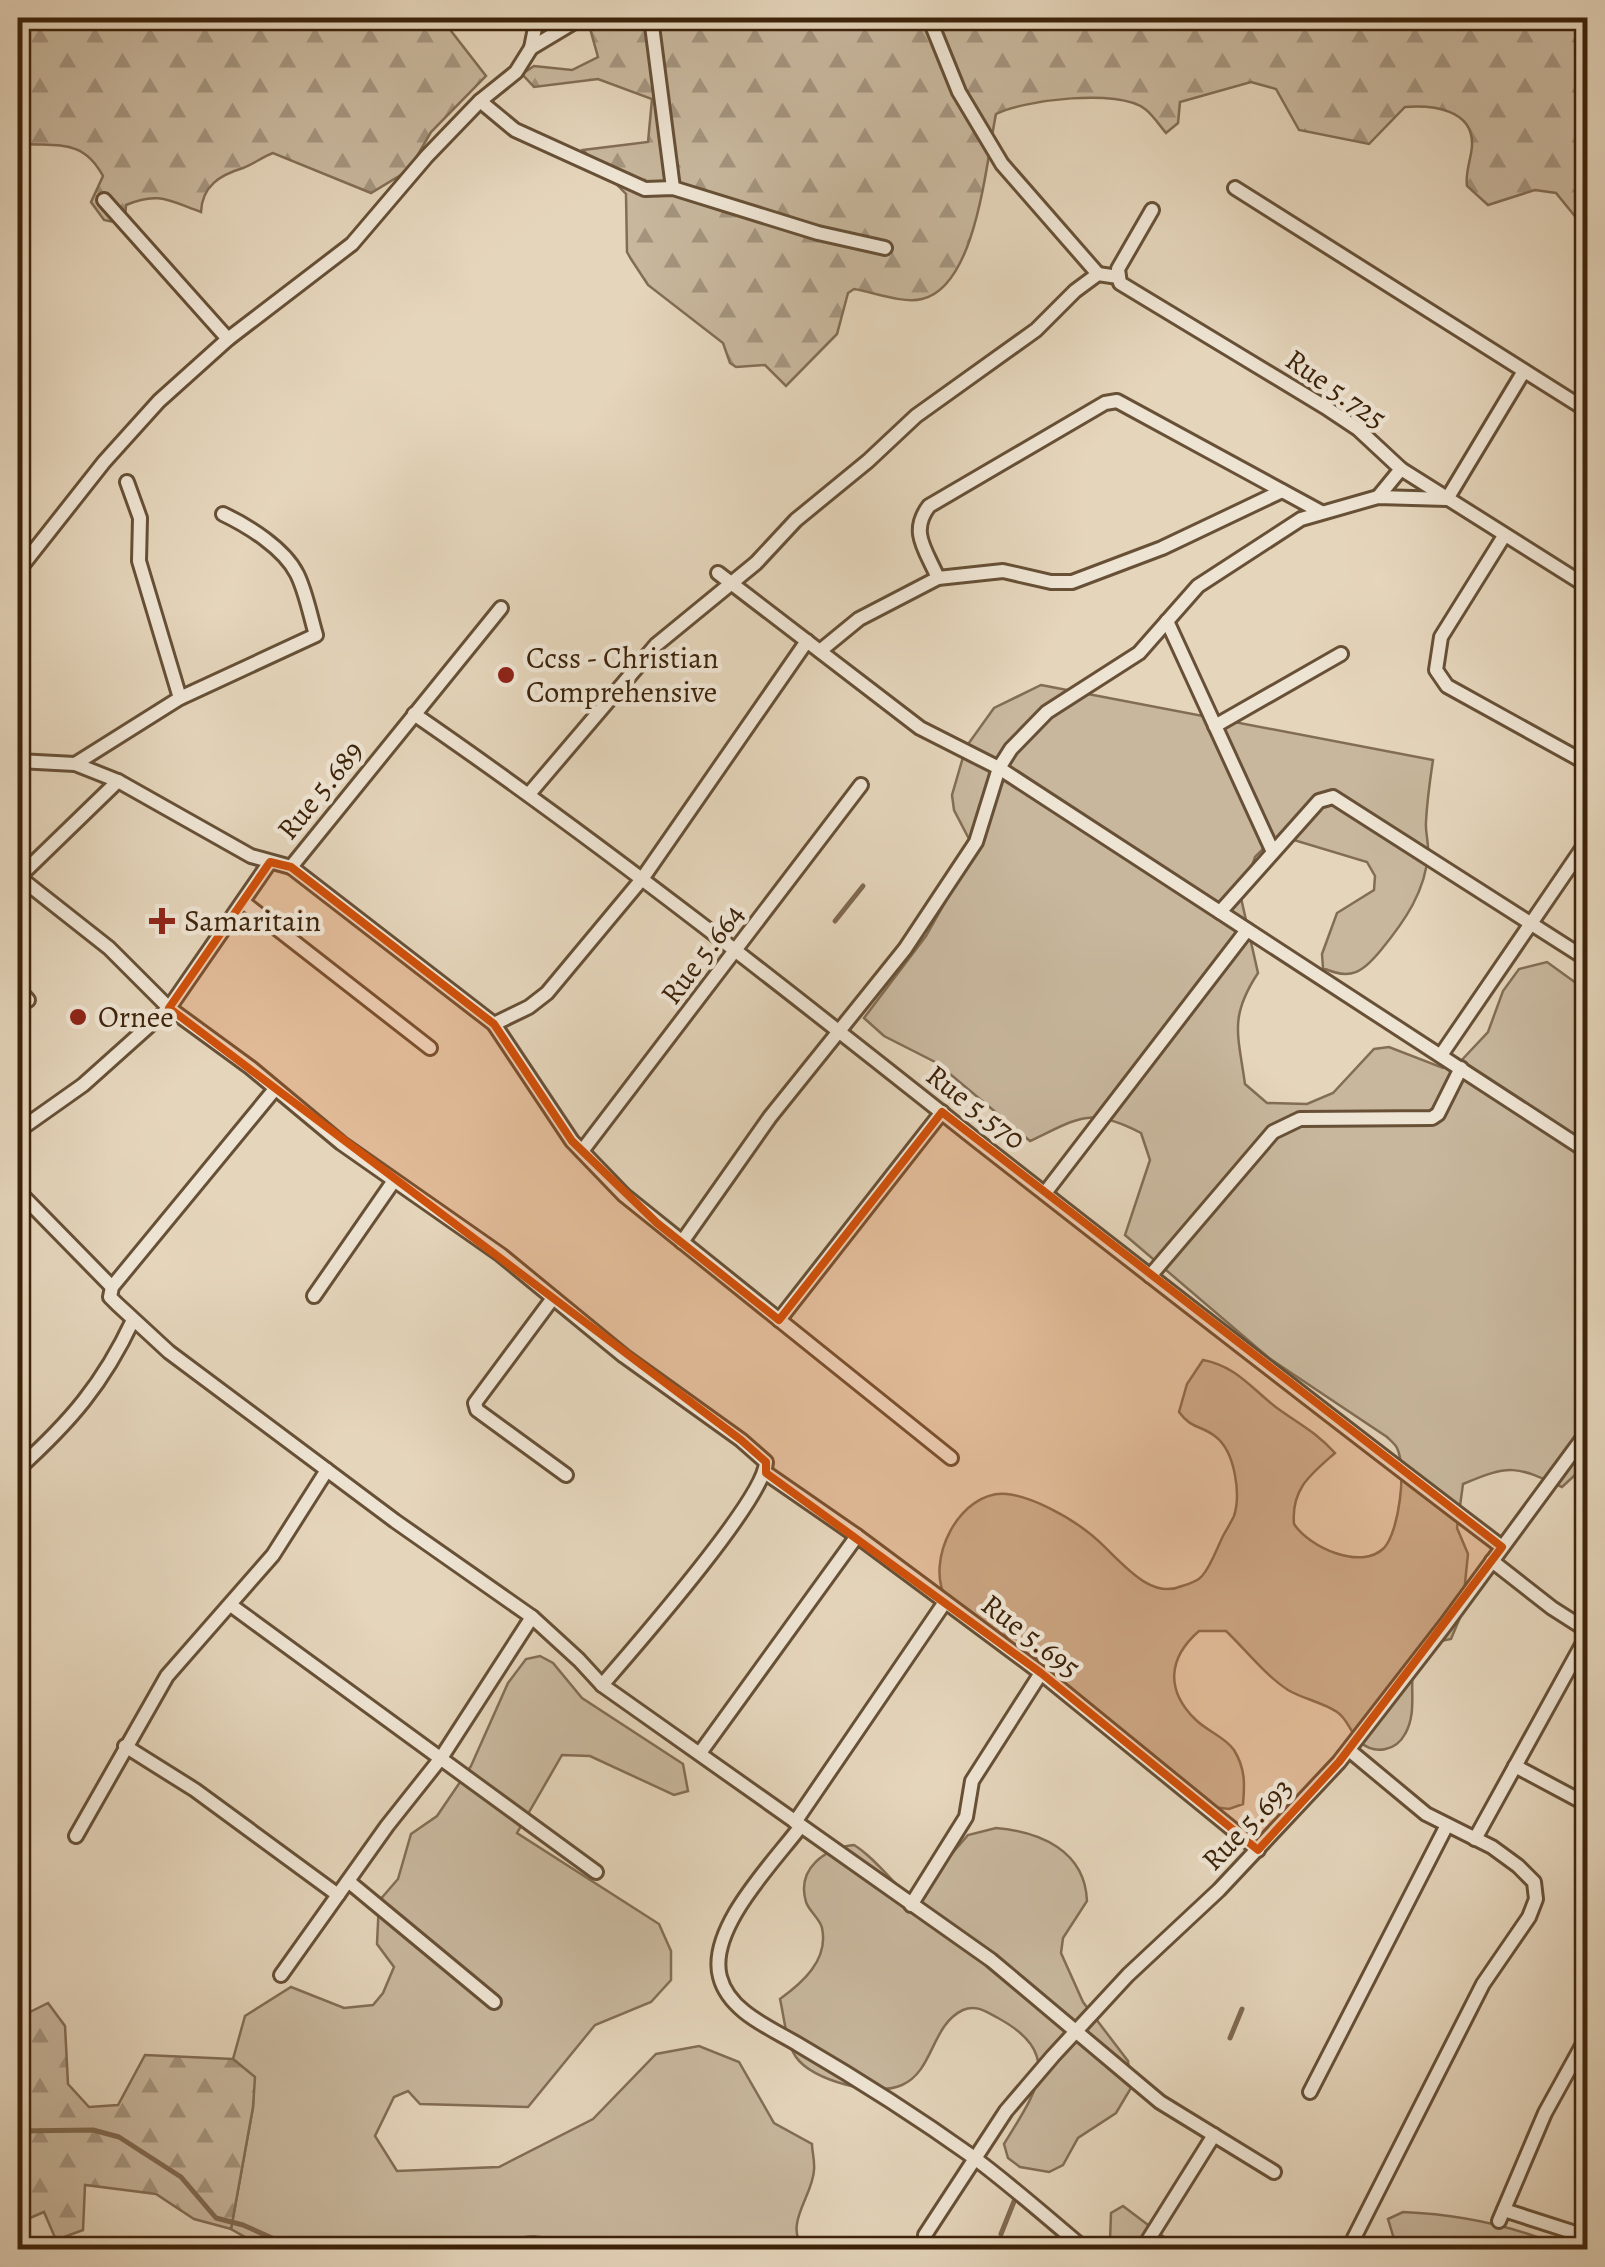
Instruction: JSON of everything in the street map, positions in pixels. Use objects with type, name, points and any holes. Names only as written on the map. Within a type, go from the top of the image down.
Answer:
[{"type":"street","points":[[18,571],[104,462],[159,401],[228,338],[352,244],[480,101],[516,72],[531,48],[537,18]]},
{"type":"street","points":[[531,48],[581,18]]},
{"type":"street","points":[[651,18],[673,188]]},
{"type":"street","points":[[929,18],[959,92],[1002,164],[1098,274],[1118,278],[1118,269],[1152,210]]},
{"type":"street","points":[[480,101],[514,130],[645,189],[673,188],[818,233],[884,248]]},
{"type":"street","points":[[1236,188],[1588,412]]},
{"type":"street","points":[[104,200],[228,338]]},
{"type":"street","points":[[530,794],[656,645],[756,563],[796,520],[916,416],[1036,330],[1098,274]]},
{"type":"street","name":"Rue 5.725","points":[[1118,278],[1120,283],[1325,406],[1358,429],[1400,469],[1588,587]]},
{"type":"street","points":[[682,1242],[770,1117],[905,949],[976,842],[1000,768],[1012,749],[1048,712],[1138,653],[1198,586],[1301,519],[1378,497],[1447,499],[1524,371]]},
{"type":"street","points":[[938,578],[918,529],[919,519],[929,506],[1116,401],[1321,512]]},
{"type":"street","points":[[1378,497],[1400,469]]},
{"type":"street","points":[[127,482],[140,518],[139,561],[180,698]]},
{"type":"street","points":[[820,651],[859,619],[938,578],[1003,571],[1038,580],[1072,582],[1162,548],[1282,491]]},
{"type":"street","points":[[75,764],[180,698],[316,635],[297,574],[285,557],[223,514]]},
{"type":"street","points":[[1504,536],[1441,637],[1436,670],[1447,686],[1588,764]]},
{"type":"street","points":[[718,573],[920,728],[1000,768],[1588,1152]]},
{"type":"street","name":"Rue 5.689","points":[[18,761],[75,764],[118,782],[232,846],[291,866],[500,608]]},
{"type":"street","points":[[1167,621],[1273,852]]},
{"type":"street","points":[[494,1024],[547,993],[642,879],[808,642]]},
{"type":"street","points":[[1215,726],[1341,654]]},
{"type":"street","name":"Rue 5.570","points":[[414,714],[530,794],[841,1030],[1150,1276],[1502,1547]]},
{"type":"street","points":[[18,877],[118,782]]},
{"type":"street","name":"Rue 5.664","points":[[582,1151],[861,786]]},
{"type":"street","points":[[1220,912],[1318,801],[1332,797],[1588,960]]},
{"type":"street","points":[[1440,1055],[1588,840]]},
{"type":"street","points":[[18,1132],[83,1085],[169,1008],[270,862]]},
{"type":"street","points":[[291,866],[494,1024],[572,1141],[624,1195],[951,1458]]},
{"type":"street","name":"Rue 5.695","points":[[18,877],[110,948],[169,1008],[392,1182],[501,1255],[624,1356],[742,1440],[766,1462],[766,1472],[1041,1673],[1258,1850]]},
{"type":"street","points":[[243,902],[430,1048]]},
{"type":"street","points":[[1045,1193],[1247,930]]},
{"type":"street","points":[[18,989],[28,1000]]},
{"type":"street","points":[[1150,1276],[1273,1132],[1300,1119],[1432,1118],[1438,1114],[1461,1068]]},
{"type":"street","points":[[275,1089],[112,1287],[110,1296],[169,1352],[532,1617],[602,1686],[992,1960],[1160,2102],[1274,2172]]},
{"type":"street","points":[[779,1320],[942,1112]]},
{"type":"street","points":[[314,1296],[392,1182]]},
{"type":"street","points":[[18,1191],[112,1287]]},
{"type":"street","points":[[553,1298],[475,1403],[477,1410],[566,1475]]},
{"type":"street","points":[[18,1469],[84,1404],[115,1358],[133,1320]]},
{"type":"street","name":"Rue 5.693","points":[[925,2235],[1006,2111],[1128,1976],[1258,1850],[1349,1750],[1588,1431]]},
{"type":"street","points":[[76,1836],[167,1676],[274,1555],[328,1470]]},
{"type":"street","points":[[602,1686],[687,1583],[762,1484],[766,1472]]},
{"type":"street","points":[[700,1753],[858,1536]]},
{"type":"street","points":[[1475,1839],[1588,1632],[1492,1561]]},
{"type":"street","points":[[944,1602],[798,1824],[736,1910],[724,1934],[719,1976],[732,2000],[759,2022],[879,2092],[976,2159],[1086,2250]]},
{"type":"street","points":[[232,1606],[596,1872]]},
{"type":"street","points":[[281,1975],[441,1758],[532,1617]]},
{"type":"street","points":[[911,1905],[966,1817],[972,1781],[1041,1673]]},
{"type":"street","points":[[125,1746],[195,1790],[338,1895]]},
{"type":"street","points":[[1349,1750],[1426,1814],[1518,1866],[1534,1882],[1536,1899],[1529,1916],[1483,1984],[1354,2238]]},
{"type":"street","points":[[1515,1766],[1588,1805]]},
{"type":"street","points":[[1310,2092],[1447,1824]]},
{"type":"street","points":[[348,1882],[494,2002]]},
{"type":"street","points":[[1588,2035],[1545,2113],[1502,2216],[1588,2237]]},
{"type":"street","points":[[1142,2250],[1214,2135]]},
{"type":"highlighted area","points":[[270,862],[291,867],[494,1024],[572,1141],[657,1223],[779,1320],[942,1112],[1502,1547],[1339,1762],[1258,1850],[1041,1673],[766,1473],[766,1462],[741,1440],[169,1008]]},
{"type":"green space","points":[[18,18],[441,18],[486,76],[431,132],[409,170],[371,193],[273,153],[214,183],[205,195],[201,212],[164,199],[147,199],[126,205],[125,219],[118,223],[104,220],[91,202],[103,176],[88,157],[62,146],[27,144],[18,133]]},
{"type":"green space","points":[[577,18],[1587,18],[1587,231],[1556,193],[1535,190],[1488,205],[1467,186],[1472,146],[1466,124],[1439,109],[1405,107],[1369,144],[1299,130],[1276,89],[1251,82],[1180,102],[1178,123],[1166,133],[1145,109],[1115,99],[1071,98],[1027,104],[996,114],[976,220],[955,271],[941,289],[914,300],[854,289],[848,293],[837,334],[786,386],[765,365],[736,367],[730,363],[723,343],[648,285],[627,252],[626,194],[583,150],[648,142],[652,99],[598,79],[534,87],[522,74],[534,66],[572,70],[598,57],[589,25]]},
{"type":"green space","points":[[1041,685],[1433,760],[1423,880],[1398,928],[1362,969],[1349,974],[1333,972],[1323,968],[1322,954],[1337,913],[1374,890],[1375,876],[1367,862],[1294,840],[1266,846],[1255,857],[1241,898],[1258,973],[1239,1014],[1238,1039],[1245,1084],[1267,1103],[1307,1104],[1333,1093],[1374,1049],[1389,1047],[1443,1068],[1458,1064],[1488,1032],[1503,991],[1519,969],[1547,962],[1587,991],[1587,1464],[1562,1487],[1513,1470],[1463,1484],[1457,1528],[1468,1554],[1462,1613],[1451,1639],[1421,1645],[1413,1666],[1410,1724],[1401,1740],[1391,1747],[1378,1750],[1360,1742],[1341,1715],[1280,1684],[1226,1631],[1199,1631],[1176,1663],[1175,1686],[1186,1709],[1230,1745],[1238,1757],[1243,1804],[1229,1809],[1213,1807],[1150,1771],[1145,1757],[1083,1716],[1024,1643],[973,1625],[950,1604],[941,1584],[943,1548],[961,1515],[974,1503],[1007,1494],[1039,1503],[1071,1521],[1132,1573],[1156,1587],[1169,1589],[1200,1578],[1234,1516],[1237,1496],[1235,1474],[1223,1444],[1179,1412],[1187,1384],[1203,1360],[1234,1373],[1335,1453],[1310,1476],[1296,1501],[1294,1524],[1311,1541],[1349,1557],[1374,1555],[1389,1540],[1400,1500],[1400,1457],[1387,1437],[1269,1358],[1125,1235],[1150,1160],[1141,1133],[1109,1120],[1084,1118],[1030,1141],[937,1063],[884,1036],[864,1018],[926,936],[968,862],[969,839],[954,810],[952,795],[966,747],[994,708]]},
{"type":"green space","points":[[540,1656],[553,1663],[582,1698],[683,1764],[688,1791],[674,1795],[590,1756],[562,1755],[517,1833],[659,1924],[671,1951],[671,1980],[651,2002],[595,2025],[528,2107],[420,2104],[408,2091],[394,2097],[375,2136],[397,2171],[499,2167],[593,2119],[656,2054],[699,2046],[739,2062],[774,2123],[812,2144],[812,2180],[797,2230],[804,2249],[268,2250],[231,2229],[253,2107],[254,2077],[233,2059],[245,2016],[291,1987],[344,2008],[373,2005],[383,1993],[394,1967],[377,1944],[379,1901],[398,1879],[411,1834],[437,1816],[471,1766],[508,1683],[526,1659]]},
{"type":"green space","points":[[996,1828],[1029,1834],[1058,1847],[1078,1869],[1087,1901],[1063,1938],[1061,1953],[1083,2002],[1128,2061],[1131,2088],[1116,2113],[1078,2138],[1063,2165],[1049,2172],[1020,2167],[1008,2158],[1004,2144],[1034,2091],[1038,2061],[1032,2046],[1019,2032],[998,2018],[977,2008],[963,2010],[944,2026],[912,2078],[891,2088],[861,2088],[830,2080],[804,2066],[793,2051],[780,1999],[805,1978],[818,1960],[822,1928],[807,1905],[804,1890],[809,1870],[824,1855],[854,1845],[912,1900],[968,1835]]},
{"type":"green space","points":[[48,2003],[65,2026],[68,2084],[89,2107],[118,2105],[145,2055],[233,2059],[255,2077],[231,2229],[194,2219],[156,2194],[85,2185],[83,2230],[56,2240],[44,2212],[18,2223],[18,2030],[22,2016]]},
{"type":"green space","points":[[1123,2206],[1180,2249],[1122,2249],[1110,2241],[1111,2213]]},
{"type":"green space","points":[[1403,2212],[1495,2224],[1548,2241],[1551,2249],[1397,2249],[1388,2219]]},
{"type":"green space","points":[[1028,2241],[1070,2242],[1083,2250],[1012,2250]]},
{"type":"waterway","points":[[835,921],[863,886]]},
{"type":"waterway","points":[[1230,2038],[1242,2009]]},
{"type":"waterway","points":[[18,2131],[93,2130],[119,2137],[181,2177],[216,2218],[243,2225],[299,2250]]},
{"type":"waterway","points":[[1001,2234],[1015,2199]]},
{"type":"waterway","points":[[498,2250],[501,2244],[535,2238],[552,2240],[567,2250]]},
{"type":"place","name":"Ccss - Christian Comprehensive","points":[[506,675]]},
{"type":"place","name":"Samaritain","points":[[162,921]]},
{"type":"place","name":"Ornee","points":[[78,1017]]}]
